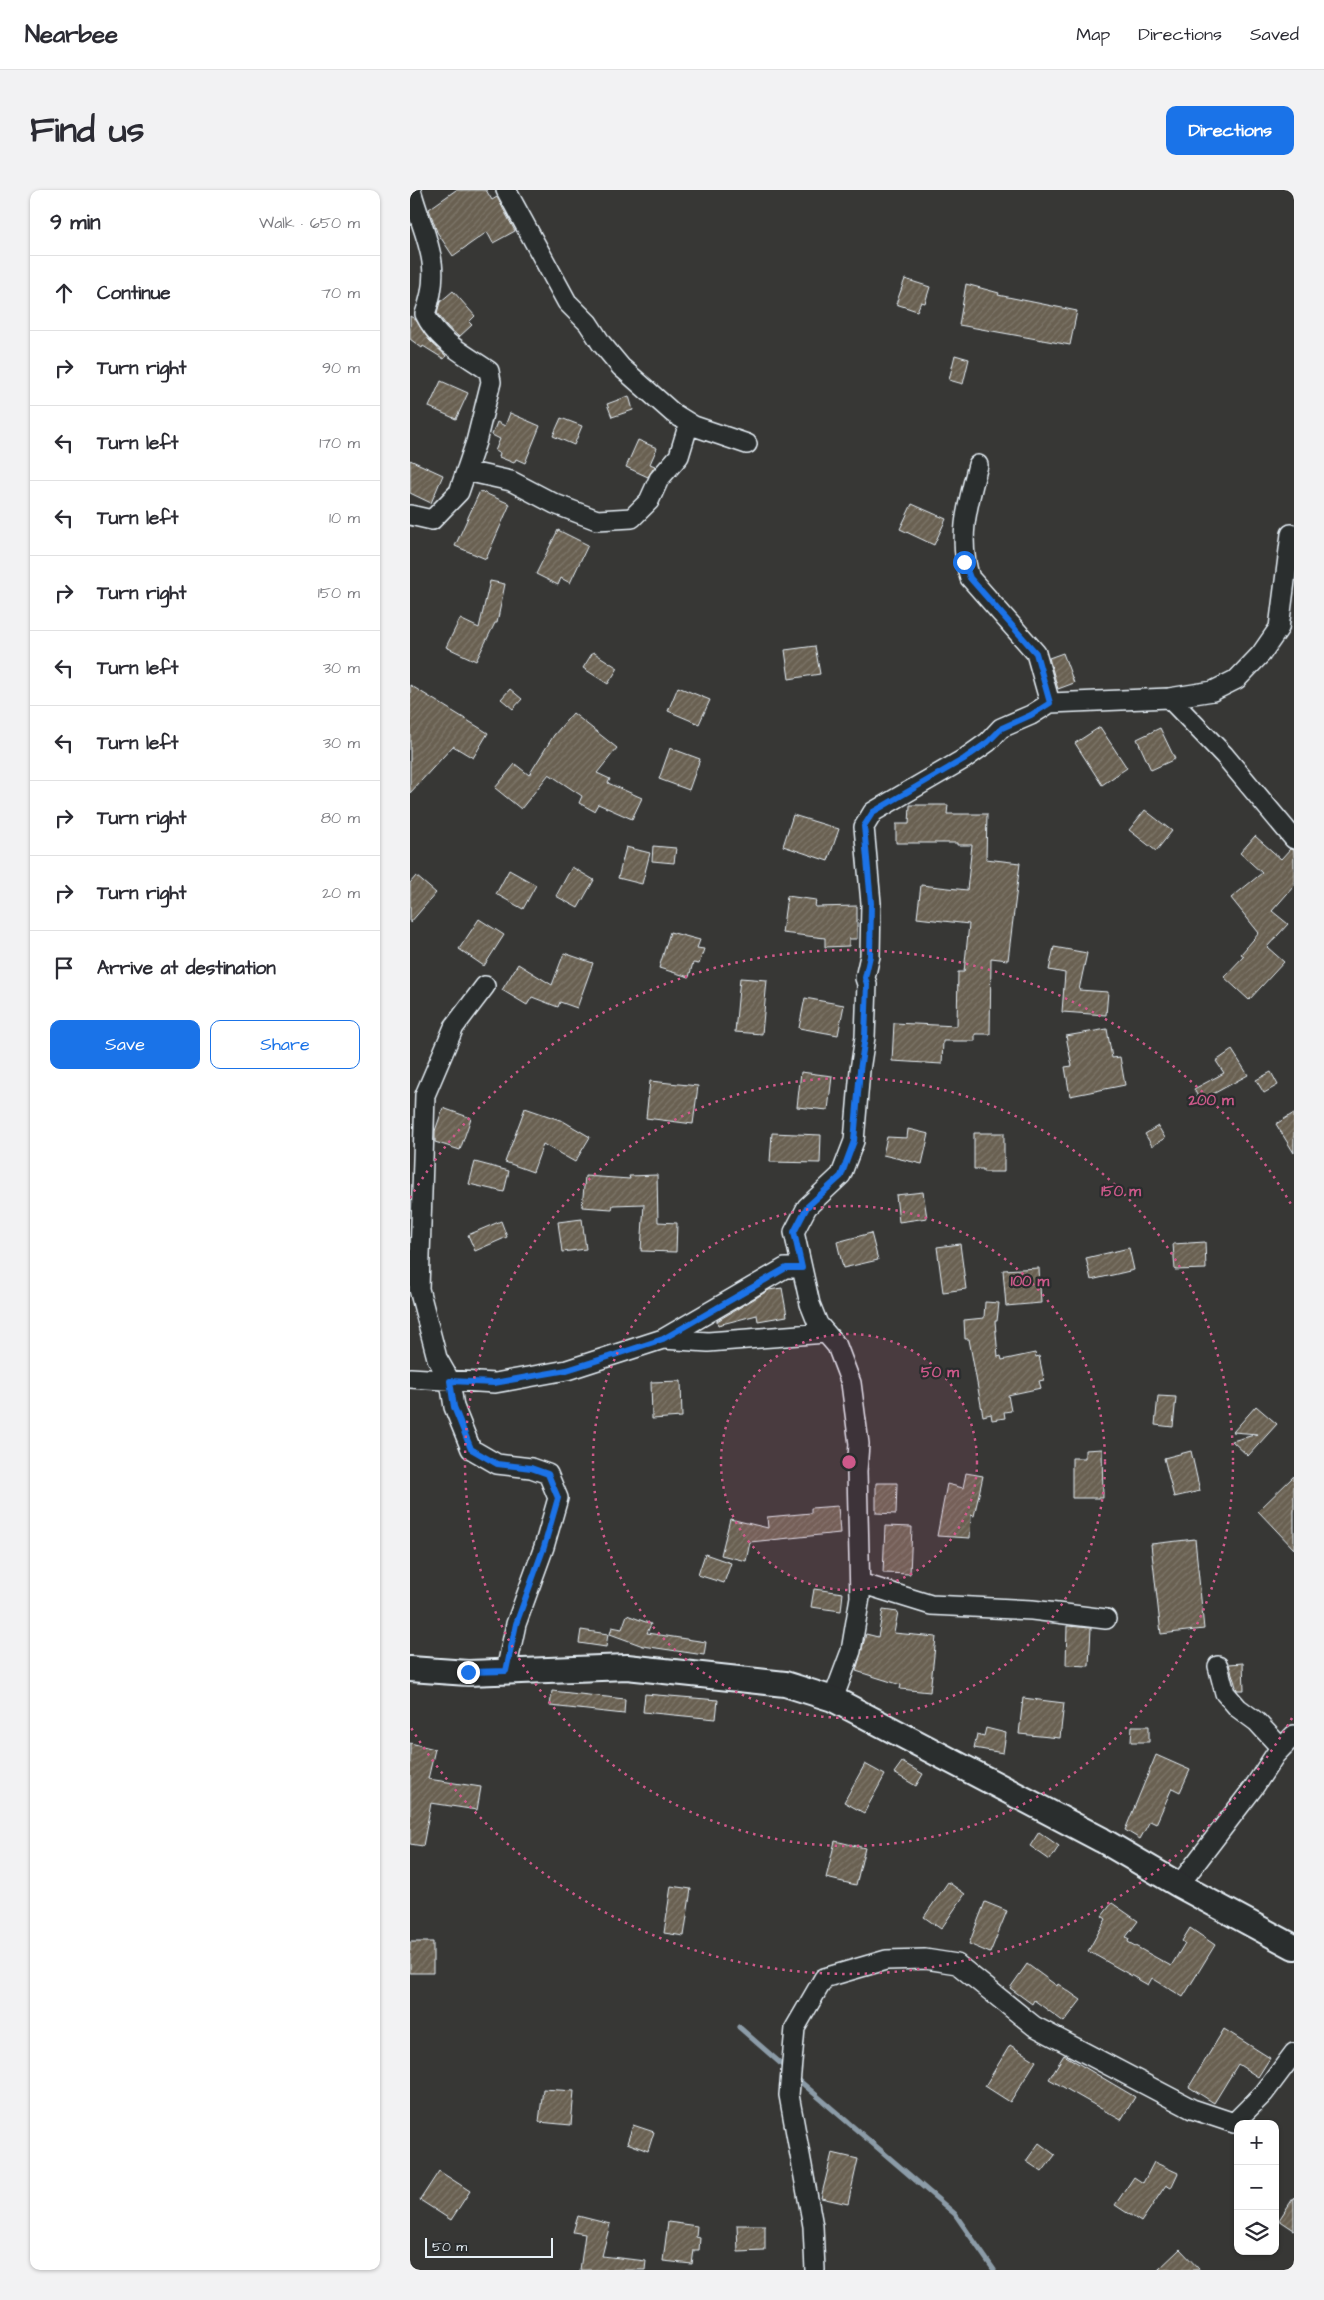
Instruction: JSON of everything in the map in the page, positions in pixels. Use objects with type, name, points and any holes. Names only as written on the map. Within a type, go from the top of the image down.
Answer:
[{"type":"street","points":[[410,515],[432,520],[459,492],[491,382],[489,371],[444,340],[430,325],[425,314],[431,298],[434,279],[433,261],[429,241],[419,220],[411,190]]},
{"type":"street","points":[[506,190],[567,302],[588,323],[621,367],[673,413],[689,423],[747,444]]},
{"type":"street","points":[[466,471],[511,481],[555,504],[597,520],[632,518],[649,501],[659,479],[679,456],[689,423]]},
{"type":"street","points":[[978,465],[965,510],[964,562],[970,578],[1036,653],[1050,703]]},
{"type":"street","points":[[833,1699],[851,1651],[860,1597],[857,1471],[859,1444],[852,1392],[840,1353],[818,1324],[810,1304],[794,1232],[807,1207],[841,1176],[854,1141],[860,1070],[865,1037],[867,984],[865,978],[870,956],[871,903],[864,826],[873,812],[964,759],[988,742],[1002,728],[1031,715],[1050,703],[1169,698],[1213,691],[1237,679],[1261,654],[1279,628],[1291,534]]},
{"type":"street","points":[[1169,698],[1224,755],[1294,840]]},
{"type":"street","points":[[485,986],[454,1027],[425,1095],[418,1289],[437,1358],[450,1381],[454,1407],[471,1449],[497,1464],[531,1468],[548,1474],[558,1498],[544,1547],[516,1624],[506,1671]]},
{"type":"street","points":[[410,1378],[494,1383],[567,1370],[663,1339],[786,1268],[802,1268]]},
{"type":"street","points":[[663,1339],[708,1342],[826,1333]]},
{"type":"street","points":[[860,1583],[931,1605],[1032,1610],[1106,1619]]},
{"type":"street","points":[[1178,1885],[1288,1741],[1238,1708],[1225,1694],[1218,1666]]},
{"type":"street","points":[[410,1668],[468,1672],[627,1667],[786,1684],[833,1699],[1102,1840],[1178,1885],[1294,1947]]},
{"type":"street","points":[[815,2270],[813,2226],[789,2095],[795,2028],[824,1978],[886,1960],[925,1959],[957,1964],[1034,2026],[1192,2109],[1234,2123],[1264,2093],[1294,2053]]},
{"type":"building","points":[[456,190],[486,190],[492,200],[497,197],[515,231],[493,243],[487,232],[453,256],[437,232],[429,209]]},
{"type":"building","points":[[905,279],[930,287],[925,303],[921,302],[917,311],[896,304]]},
{"type":"building","points":[[966,284],[999,293],[998,295],[1077,311],[1070,345],[959,325]]},
{"type":"building","points":[[453,291],[475,316],[469,322],[472,325],[459,337],[437,313],[440,302]]},
{"type":"building","points":[[410,316],[416,320],[429,340],[446,356],[444,359],[423,346],[422,348],[410,339]]},
{"type":"building","points":[[955,355],[969,359],[963,384],[949,380]]},
{"type":"building","points":[[441,381],[468,393],[456,419],[429,407]]},
{"type":"building","points":[[629,396],[633,410],[612,417],[607,404]]},
{"type":"building","points":[[510,413],[540,426],[525,463],[516,459],[514,463],[499,457],[500,453],[495,451],[500,439],[492,435],[497,422],[505,426]]},
{"type":"building","points":[[561,418],[582,426],[574,445],[553,436]]},
{"type":"building","points":[[638,440],[657,448],[650,464],[655,466],[648,477],[626,467]]},
{"type":"building","points":[[410,460],[443,475],[431,503],[410,493]]},
{"type":"building","points":[[480,491],[510,504],[486,559],[455,546]]},
{"type":"building","points":[[912,504],[946,519],[934,545],[900,529]]},
{"type":"building","points":[[558,530],[588,545],[570,583],[561,578],[558,585],[536,574]]},
{"type":"building","points":[[490,581],[505,584],[497,623],[495,623],[476,661],[446,647],[460,619],[479,628]]},
{"type":"building","points":[[815,646],[820,674],[789,679],[785,650]]},
{"type":"building","points":[[593,652],[618,668],[608,684],[583,668]]},
{"type":"building","points":[[1063,653],[1074,683],[1058,689],[1049,658]]},
{"type":"building","points":[[410,685],[488,733],[473,758],[453,746],[410,793]]},
{"type":"building","points":[[678,687],[710,700],[699,724],[668,711]]},
{"type":"building","points":[[510,689],[522,699],[513,709],[501,699]]},
{"type":"building","points":[[573,713],[617,748],[597,773],[610,779],[608,783],[642,798],[632,819],[598,804],[594,811],[579,803],[582,796],[549,774],[521,809],[495,788],[515,764],[529,775],[554,735]]},
{"type":"building","points":[[1100,727],[1127,768],[1102,785],[1075,743]]},
{"type":"building","points":[[1160,728],[1175,759],[1151,770],[1137,739]]},
{"type":"building","points":[[670,748],[700,759],[689,790],[659,779]]},
{"type":"building","points":[[910,805],[948,805],[947,814],[987,814],[986,859],[1020,863],[1008,960],[991,958],[990,1034],[975,1034],[975,1041],[943,1041],[942,1064],[892,1061],[894,1023],[957,1026],[958,972],[964,972],[969,924],[917,918],[921,885],[967,890],[972,845],[957,845],[957,843],[896,843],[896,824],[909,824]]},
{"type":"building","points":[[1145,810],[1172,831],[1156,851],[1129,830]]},
{"type":"building","points":[[793,815],[839,829],[828,861],[783,846]]},
{"type":"building","points":[[1255,836],[1281,859],[1290,849],[1294,850],[1294,886],[1272,911],[1288,924],[1267,947],[1284,962],[1249,1000],[1224,977],[1244,956],[1241,954],[1259,933],[1231,898],[1262,873],[1240,853]]},
{"type":"building","points":[[653,846],[676,848],[674,863],[652,861]]},
{"type":"building","points":[[626,847],[650,853],[642,884],[618,878]]},
{"type":"building","points":[[572,867],[594,880],[578,908],[556,896]]},
{"type":"building","points":[[509,870],[536,885],[523,909],[496,894]]},
{"type":"building","points":[[416,876],[436,893],[410,923],[410,883]]},
{"type":"building","points":[[787,896],[816,900],[815,907],[857,906],[857,939],[849,939],[849,946],[825,947],[825,938],[782,933]]},
{"type":"building","points":[[479,919],[504,935],[484,966],[459,949]]},
{"type":"building","points":[[670,932],[700,940],[697,948],[704,949],[699,964],[693,963],[689,977],[659,968]]},
{"type":"building","points":[[1054,947],[1087,953],[1079,990],[1108,992],[1106,1015],[1062,1012],[1065,973],[1049,970]]},
{"type":"building","points":[[564,953],[593,963],[577,1008],[560,1002],[558,1007],[532,997],[527,1005],[502,990],[518,964],[552,985]]},
{"type":"building","points":[[740,978],[767,980],[762,1034],[735,1032]]},
{"type":"building","points":[[805,998],[844,1005],[838,1035],[799,1028]]},
{"type":"building","points":[[1107,1029],[1112,1058],[1120,1057],[1125,1085],[1070,1096],[1065,1067],[1072,1066],[1066,1036]]},
{"type":"building","points":[[1232,1050],[1248,1075],[1200,1101],[1194,1089],[1224,1073],[1216,1061]]},
{"type":"building","points":[[801,1072],[832,1076],[828,1110],[797,1107]]},
{"type":"building","points":[[1271,1072],[1278,1085],[1264,1093],[1256,1080]]},
{"type":"building","points":[[650,1081],[698,1086],[693,1124],[646,1118]]},
{"type":"building","points":[[443,1108],[471,1118],[460,1150],[435,1142],[435,1131]]},
{"type":"building","points":[[525,1108],[563,1121],[590,1137],[575,1162],[543,1144],[533,1172],[505,1162]]},
{"type":"building","points":[[1294,1113],[1294,1153],[1276,1124]]},
{"type":"building","points":[[1158,1126],[1165,1138],[1152,1146],[1145,1134]]},
{"type":"building","points":[[908,1129],[929,1134],[922,1164],[883,1155],[887,1137],[907,1138]]},
{"type":"building","points":[[772,1133],[821,1135],[820,1163],[770,1162]]},
{"type":"building","points":[[974,1133],[1004,1133],[1004,1172],[983,1172],[983,1169],[974,1169]]},
{"type":"building","points":[[475,1162],[509,1171],[504,1192],[469,1184]]},
{"type":"building","points":[[657,1175],[658,1222],[677,1223],[676,1252],[641,1251],[644,1204],[613,1205],[612,1209],[582,1207],[585,1176],[630,1179],[629,1176]]},
{"type":"building","points":[[923,1192],[927,1218],[899,1222],[896,1195]]},
{"type":"building","points":[[582,1219],[586,1249],[562,1252],[558,1222]]},
{"type":"building","points":[[501,1221],[507,1237],[475,1251],[468,1235]]},
{"type":"building","points":[[871,1233],[878,1260],[843,1268],[837,1242]]},
{"type":"building","points":[[1205,1242],[1206,1269],[1175,1270],[1173,1244]]},
{"type":"building","points":[[960,1244],[966,1289],[943,1292],[937,1247]]},
{"type":"building","points":[[1129,1248],[1134,1270],[1091,1280],[1086,1258]]},
{"type":"building","points":[[1039,1268],[1041,1303],[1006,1306],[1003,1270]]},
{"type":"building","points":[[782,1288],[787,1316],[758,1321],[757,1315],[718,1325],[717,1321],[769,1290]]},
{"type":"building","points":[[985,1302],[999,1303],[997,1321],[995,1321],[998,1357],[1001,1356],[1002,1360],[1035,1353],[1036,1357],[1039,1356],[1044,1380],[1039,1381],[1041,1388],[1008,1395],[1011,1411],[1004,1412],[1005,1418],[992,1420],[991,1414],[983,1416],[969,1339],[965,1339],[964,1320],[984,1318]]},
{"type":"building","points":[[681,1381],[682,1417],[652,1419],[651,1382]]},
{"type":"building","points":[[1158,1396],[1176,1397],[1173,1427],[1155,1425]]},
{"type":"building","points":[[1256,1406],[1277,1424],[1248,1456],[1232,1441],[1258,1434],[1233,1432]]},
{"type":"building","points":[[1102,1449],[1103,1498],[1072,1498],[1072,1458],[1085,1458],[1085,1450]]},
{"type":"building","points":[[1191,1451],[1200,1491],[1174,1497],[1164,1458]]},
{"type":"building","points":[[966,1473],[983,1476],[974,1516],[971,1515],[970,1538],[937,1536],[947,1484],[963,1488]]},
{"type":"building","points":[[1294,1476],[1294,1549],[1258,1511]]},
{"type":"building","points":[[876,1483],[897,1483],[896,1514],[876,1513]]},
{"type":"building","points":[[838,1506],[840,1533],[750,1542],[746,1561],[721,1555],[730,1519],[768,1528],[767,1517],[811,1513],[811,1508]]},
{"type":"building","points":[[885,1526],[912,1527],[910,1574],[883,1573]]},
{"type":"building","points":[[1195,1539],[1204,1629],[1161,1634],[1151,1544]]},
{"type":"building","points":[[705,1554],[731,1563],[724,1583],[698,1575]]},
{"type":"building","points":[[814,1589],[843,1593],[841,1611],[811,1607]]},
{"type":"building","points":[[883,1610],[898,1612],[894,1633],[936,1637],[930,1692],[900,1689],[901,1685],[856,1671],[866,1634],[878,1637]]},
{"type":"building","points":[[627,1615],[651,1624],[647,1633],[706,1642],[704,1655],[643,1646],[610,1634],[612,1627],[622,1629]]},
{"type":"building","points":[[1067,1626],[1091,1628],[1089,1666],[1066,1665]]},
{"type":"building","points":[[581,1630],[608,1634],[606,1647],[579,1643]]},
{"type":"building","points":[[1243,1663],[1244,1690],[1237,1690],[1229,1664]]},
{"type":"building","points":[[552,1691],[625,1699],[624,1714],[550,1706]]},
{"type":"building","points":[[645,1694],[718,1700],[716,1719],[643,1712]]},
{"type":"building","points":[[1023,1698],[1064,1703],[1060,1738],[1019,1734]]},
{"type":"building","points":[[1132,1726],[1149,1726],[1149,1742],[1131,1742]]},
{"type":"building","points":[[986,1728],[1006,1733],[1003,1753],[974,1748],[977,1734],[984,1736]]},
{"type":"building","points":[[410,1743],[435,1749],[428,1779],[481,1787],[477,1810],[431,1803],[423,1846],[410,1844]]},
{"type":"building","points":[[1156,1755],[1190,1770],[1180,1792],[1172,1788],[1156,1824],[1150,1821],[1140,1839],[1125,1830]]},
{"type":"building","points":[[902,1762],[923,1774],[916,1786],[894,1773]]},
{"type":"building","points":[[865,1764],[885,1775],[864,1813],[844,1802]]},
{"type":"building","points":[[1039,1832],[1059,1846],[1050,1860],[1030,1846]]},
{"type":"building","points":[[835,1841],[865,1848],[856,1885],[826,1878]]},
{"type":"building","points":[[948,1882],[965,1894],[941,1929],[924,1917]]},
{"type":"building","points":[[671,1886],[691,1889],[684,1936],[664,1933]]},
{"type":"building","points":[[985,1902],[1007,1911],[990,1953],[969,1944]]},
{"type":"building","points":[[1112,1903],[1138,1921],[1126,1937],[1129,1939],[1128,1942],[1171,1966],[1185,1943],[1182,1941],[1190,1928],[1215,1945],[1183,1997],[1152,1978],[1148,1985],[1088,1951],[1106,1919],[1102,1916]]},
{"type":"building","points":[[410,1942],[433,1942],[433,1973],[410,1973]]},
{"type":"building","points":[[1027,1964],[1057,1986],[1058,1984],[1081,2000],[1064,2022],[1034,2000],[1032,2004],[1010,1988]]},
{"type":"building","points":[[1224,2029],[1270,2058],[1258,2077],[1238,2064],[1214,2103],[1189,2087]]},
{"type":"building","points":[[1010,2045],[1036,2061],[1010,2102],[985,2086]]},
{"type":"building","points":[[1064,2055],[1135,2097],[1121,2120],[1049,2079]]},
{"type":"building","points":[[543,2089],[574,2091],[571,2125],[539,2122]]},
{"type":"building","points":[[633,2125],[654,2132],[648,2151],[627,2143]]},
{"type":"building","points":[[1039,2143],[1055,2155],[1042,2172],[1026,2161]]},
{"type":"building","points":[[832,2153],[858,2159],[848,2204],[821,2198]]},
{"type":"building","points":[[1154,2162],[1178,2173],[1171,2188],[1166,2185],[1141,2222],[1115,2205],[1134,2177],[1143,2183]]},
{"type":"building","points":[[439,2171],[470,2191],[451,2220],[420,2200]]},
{"type":"building","points":[[1294,2197],[1294,2230],[1279,2220]]},
{"type":"building","points":[[578,2216],[610,2224],[602,2256],[646,2261],[645,2270],[580,2270],[585,2234],[573,2232]]},
{"type":"building","points":[[668,2222],[697,2226],[696,2237],[700,2238],[699,2250],[694,2250],[692,2264],[663,2261]]},
{"type":"building","points":[[737,2225],[765,2225],[765,2251],[738,2252]]},
{"type":"building","points":[[1180,2249],[1200,2270],[1158,2270]]},
{"type":"waterway","points":[[739,2027],[787,2069]]},
{"type":"waterway","points":[[795,2077],[955,2214],[994,2270]]},
{"type":"route","points":[[468,1672],[506,1671],[516,1624],[544,1547],[558,1498],[548,1474],[531,1468],[497,1464],[471,1449],[454,1407],[450,1381],[494,1383],[567,1370],[602,1359],[663,1339],[786,1268],[802,1268],[794,1232],[807,1207],[841,1176],[854,1141],[860,1070],[865,1037],[867,984],[865,978],[870,956],[871,903],[864,826],[873,812],[964,759],[988,742],[1002,728],[1031,715],[1050,703],[1036,653],[970,578],[964,562]]}]
